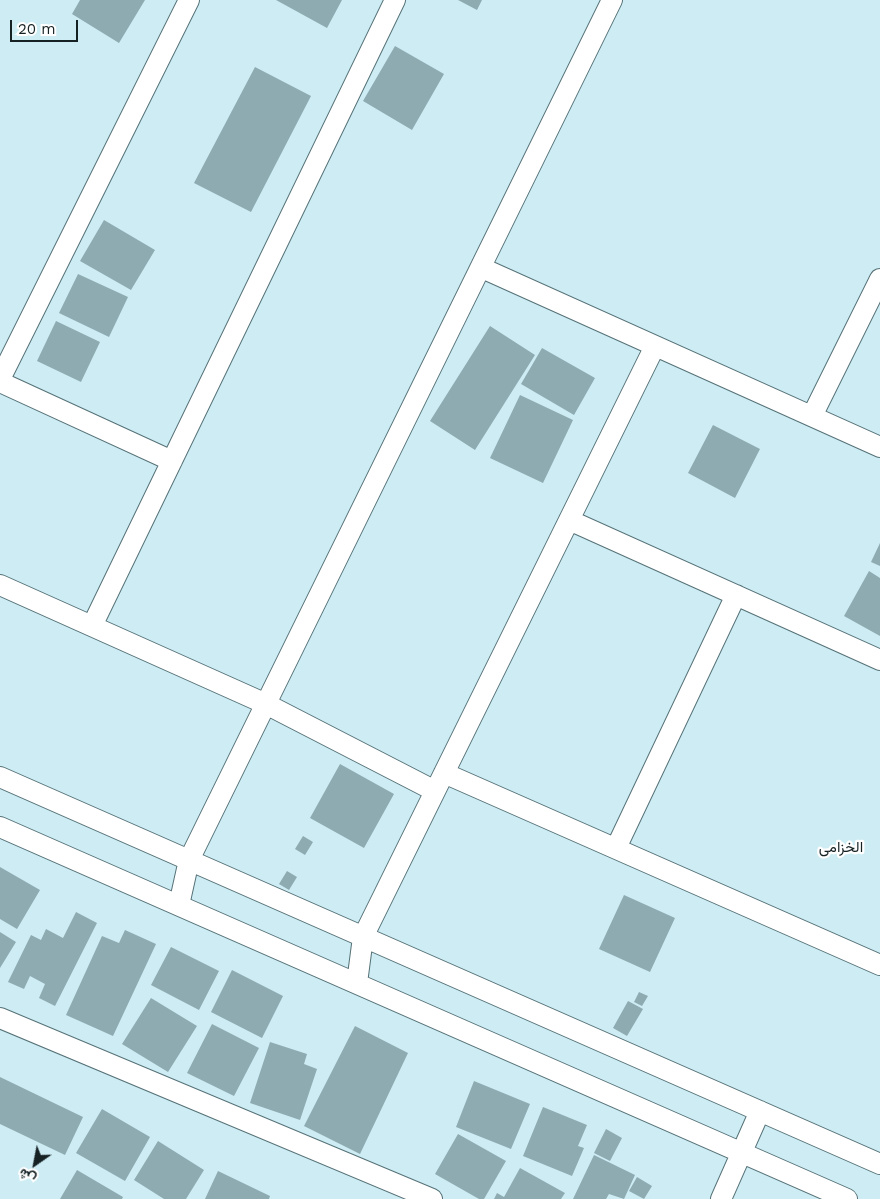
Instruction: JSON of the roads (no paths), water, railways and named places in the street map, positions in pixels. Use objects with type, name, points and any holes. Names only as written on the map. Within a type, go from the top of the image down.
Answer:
[{"type":"street","points":[[172,461],[0,381],[189,0]]},
{"type":"street","points":[[92,626],[395,0]]},
{"type":"street","points":[[179,905],[189,860],[482,268],[612,0]]},
{"type":"street","points":[[482,268],[880,447]]},
{"type":"street","points":[[812,416],[880,279]]},
{"type":"street","points":[[358,983],[364,937],[655,346]]},
{"type":"street","points":[[569,520],[880,660]]},
{"type":"street","points":[[0,585],[266,704],[435,791]]},
{"type":"street","points":[[616,848],[736,595]]},
{"type":"street","points":[[444,772],[880,965]]},
{"type":"street","points":[[0,777],[880,1164]]},
{"type":"street","points":[[0,827],[848,1199]]},
{"type":"street","points":[[0,1018],[432,1199]]},
{"type":"street","points":[[721,1199],[760,1111]]},
{"type":"district","name":"الخزامى","points":[[841,848]]}]
